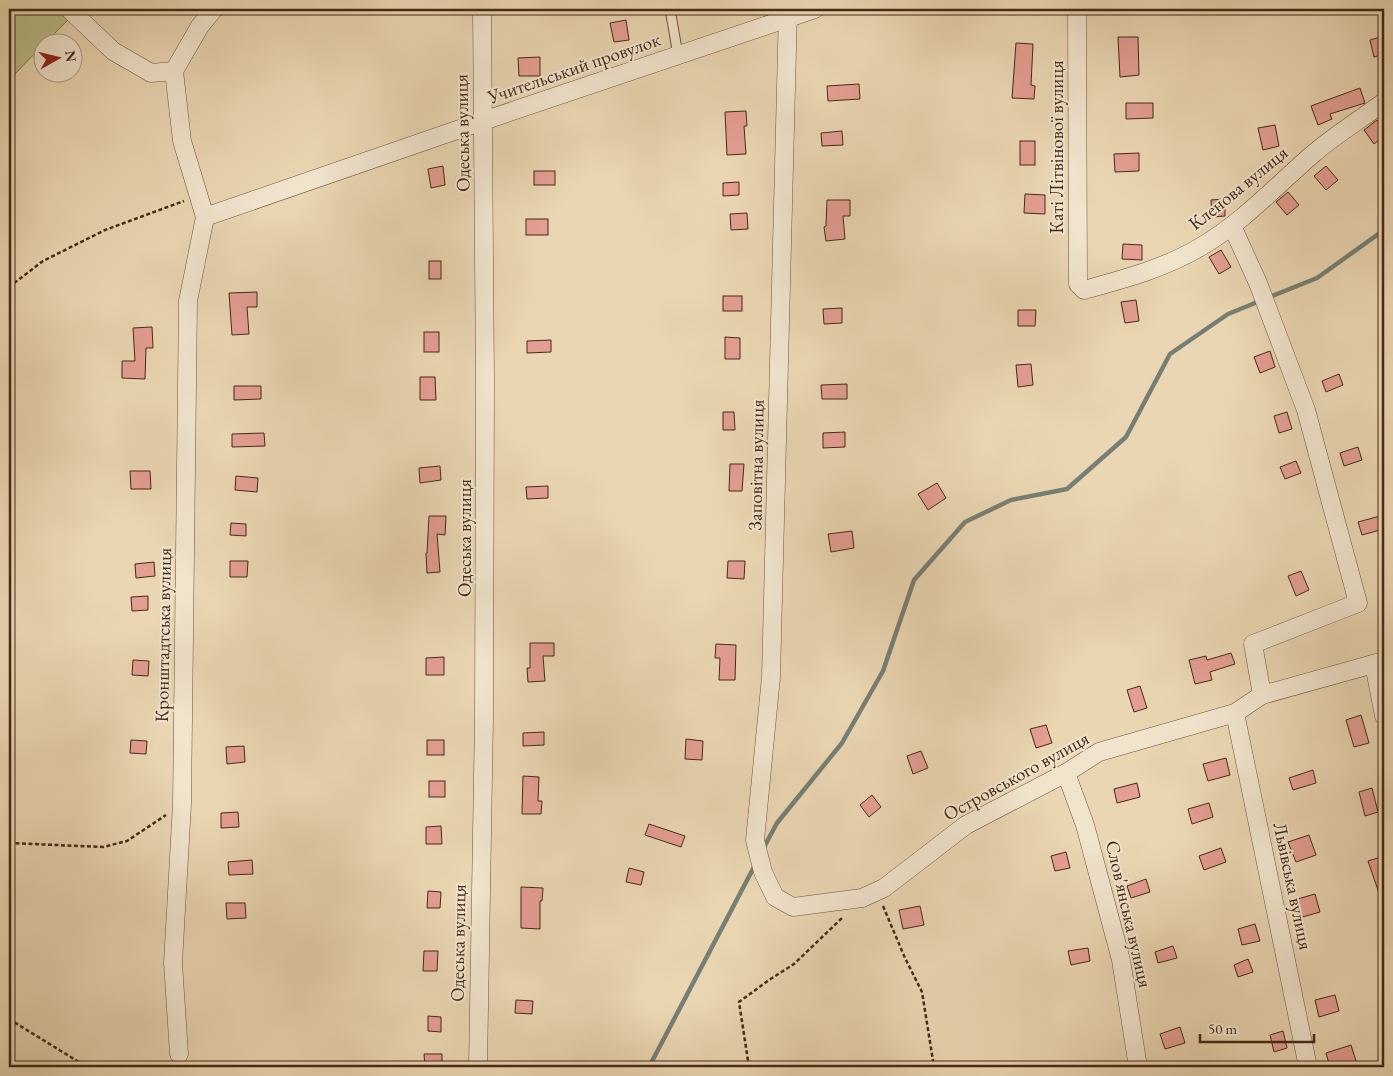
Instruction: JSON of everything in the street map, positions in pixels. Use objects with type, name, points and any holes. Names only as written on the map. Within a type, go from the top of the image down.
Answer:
[{"type":"street","points":[[69,9],[114,51],[151,73],[174,72]]},
{"type":"street","points":[[204,217],[182,141],[174,72],[200,26],[214,9]]},
{"type":"street","name":"Одеська вулиця","points":[[478,1067],[484,698],[486,381],[482,9]]},
{"type":"street","name":"Учительський провулок","points":[[204,217],[483,120],[678,55],[789,14],[815,9]]},
{"type":"street","name":"Каті Літвінової вулиця","points":[[1077,9],[1078,284]]},
{"type":"street","name":"Заповітна вулиця","points":[[789,14],[771,677],[756,840],[763,872],[775,897],[793,907]]},
{"type":"street","name":"Кленова вулиця","points":[[1078,284],[1084,290],[1126,279],[1170,263],[1202,247],[1232,226],[1316,152],[1384,102]]},
{"type":"street","name":"Кронштадтська вулиця","points":[[179,1054],[173,963],[182,804],[188,301],[204,217]]},
{"type":"street","points":[[1232,226],[1258,283],[1306,410],[1358,603],[1253,644],[1262,695]]},
{"type":"street","points":[[1379,662],[1384,716]]},
{"type":"street","name":"Островського вулиця","points":[[793,907],[870,895],[884,888],[966,825],[1066,773],[1099,752],[1235,713],[1262,695],[1379,662]]},
{"type":"street","name":"Львівська вулиця","points":[[1235,713],[1308,1067]]},
{"type":"street","name":"Слов'янська вулиця","points":[[1066,773],[1085,825],[1121,960],[1138,1067]]},
{"type":"lane","points":[[670,9],[678,55]]},
{"type":"path","points":[[9,287],[43,261],[105,230],[197,196]]},
{"type":"path","points":[[9,843],[103,847],[127,841],[182,804]]},
{"type":"path","points":[[749,1067],[740,1002],[794,964],[870,895],[922,992],[934,1067]]},
{"type":"path","points":[[9,1019],[87,1067]]},
{"type":"green space","points":[[9,9],[79,9],[56,32],[32,32],[32,56],[9,80]]},
{"type":"building","points":[[626,20],[629,40],[614,42],[610,23]]},
{"type":"building","points":[[1384,36],[1384,54],[1374,57],[1370,40]]},
{"type":"building","points":[[1118,37],[1138,37],[1139,75],[1120,77]]},
{"type":"building","points":[[1016,43],[1033,44],[1031,85],[1035,86],[1034,99],[1012,98]]},
{"type":"building","points":[[540,57],[540,76],[519,76],[518,58]]},
{"type":"building","points":[[859,84],[860,99],[828,101],[827,86]]},
{"type":"building","points":[[1360,88],[1365,103],[1330,114],[1332,119],[1318,125],[1311,106]]},
{"type":"building","points":[[1126,103],[1153,103],[1153,118],[1126,119]]},
{"type":"building","points":[[746,111],[747,126],[744,126],[746,154],[727,155],[725,112]]},
{"type":"building","points":[[1377,120],[1384,130],[1384,136],[1374,144],[1364,130]]},
{"type":"building","points":[[1275,125],[1279,146],[1263,150],[1258,128]]},
{"type":"building","points":[[842,131],[843,145],[822,146],[821,133]]},
{"type":"building","points":[[1020,141],[1035,141],[1035,165],[1020,165]]},
{"type":"building","points":[[1139,153],[1139,171],[1115,172],[1114,154]]},
{"type":"building","points":[[443,166],[445,185],[431,188],[428,169]]},
{"type":"building","points":[[1326,166],[1338,180],[1326,190],[1314,176]]},
{"type":"building","points":[[534,171],[555,171],[555,185],[534,185]]},
{"type":"building","points":[[739,182],[739,195],[723,196],[723,183]]},
{"type":"building","points":[[1288,192],[1299,205],[1287,215],[1276,202]]},
{"type":"building","points":[[1025,194],[1045,195],[1045,214],[1024,213]]},
{"type":"building","points":[[1225,199],[1225,216],[1212,217],[1211,200]]},
{"type":"building","points":[[827,200],[850,200],[850,216],[843,216],[845,239],[826,241],[824,227],[826,226]]},
{"type":"building","points":[[747,213],[748,229],[731,230],[730,214]]},
{"type":"building","points":[[526,219],[548,219],[548,235],[526,235]]},
{"type":"building","points":[[1123,244],[1142,245],[1142,260],[1122,259]]},
{"type":"building","points":[[1221,250],[1231,267],[1219,274],[1209,257]]},
{"type":"building","points":[[429,261],[441,261],[441,279],[429,279]]},
{"type":"building","points":[[257,292],[257,307],[247,307],[249,334],[232,335],[229,293]]},
{"type":"building","points":[[723,296],[742,296],[742,311],[723,311]]},
{"type":"building","points":[[1136,300],[1139,321],[1125,323],[1121,302]]},
{"type":"building","points":[[842,308],[842,323],[824,324],[823,309]]},
{"type":"building","points":[[1018,310],[1036,310],[1035,326],[1018,326]]},
{"type":"building","points":[[152,327],[153,348],[146,348],[145,379],[122,378],[122,361],[135,361],[133,328]]},
{"type":"building","points":[[424,332],[439,332],[439,352],[424,352]]},
{"type":"building","points":[[725,337],[740,338],[740,359],[725,359]]},
{"type":"building","points":[[551,340],[551,352],[527,353],[527,341]]},
{"type":"building","points":[[1270,351],[1275,367],[1260,373],[1254,357]]},
{"type":"building","points":[[1031,364],[1033,385],[1018,387],[1016,365]]},
{"type":"building","points":[[1339,374],[1343,385],[1326,392],[1322,381]]},
{"type":"building","points":[[420,377],[435,377],[436,400],[420,400]]},
{"type":"building","points":[[847,384],[847,399],[822,399],[821,385]]},
{"type":"building","points":[[234,386],[261,386],[261,399],[234,400]]},
{"type":"building","points":[[723,412],[734,412],[735,430],[723,430]]},
{"type":"building","points":[[1287,412],[1292,429],[1279,433],[1274,416]]},
{"type":"building","points":[[845,432],[845,447],[823,448],[823,433]]},
{"type":"building","points":[[264,433],[265,446],[232,447],[232,434]]},
{"type":"building","points":[[1358,447],[1362,460],[1344,466],[1340,453]]},
{"type":"building","points":[[1296,461],[1301,473],[1285,479],[1280,467]]},
{"type":"building","points":[[730,464],[744,464],[742,491],[729,491]]},
{"type":"building","points":[[440,466],[441,480],[420,483],[419,468]]},
{"type":"building","points":[[130,471],[150,471],[151,489],[131,489]]},
{"type":"building","points":[[236,476],[258,478],[257,492],[235,490]]},
{"type":"building","points":[[937,483],[946,498],[928,510],[918,494]]},
{"type":"building","points":[[548,486],[548,498],[527,499],[526,487]]},
{"type":"building","points":[[1384,515],[1384,529],[1362,535],[1358,522]]},
{"type":"building","points":[[429,516],[446,516],[445,535],[437,534],[440,572],[427,573],[426,553]]},
{"type":"building","points":[[231,523],[246,524],[246,536],[230,535]]},
{"type":"building","points":[[852,531],[854,548],[831,552],[828,534]]},
{"type":"building","points":[[230,561],[248,561],[247,577],[230,577]]},
{"type":"building","points":[[728,561],[745,561],[744,579],[727,578]]},
{"type":"building","points":[[154,562],[155,576],[136,578],[135,564]]},
{"type":"building","points":[[1301,571],[1309,590],[1296,596],[1288,576]]},
{"type":"building","points":[[148,596],[148,610],[132,611],[131,597]]},
{"type":"building","points":[[530,643],[554,643],[554,656],[543,656],[545,681],[528,682],[527,668],[530,668]]},
{"type":"building","points":[[716,644],[736,645],[735,680],[719,680],[720,658],[715,658]]},
{"type":"building","points":[[1231,653],[1235,664],[1210,672],[1212,680],[1195,684],[1189,660],[1206,656],[1207,660]]},
{"type":"building","points":[[444,657],[444,675],[426,675],[426,658]]},
{"type":"building","points":[[133,660],[149,661],[148,676],[132,675]]},
{"type":"building","points":[[1140,686],[1147,708],[1134,712],[1127,690]]},
{"type":"building","points":[[1361,715],[1369,743],[1354,747],[1346,720]]},
{"type":"building","points":[[1046,725],[1052,743],[1036,748],[1030,729]]},
{"type":"building","points":[[544,732],[544,745],[523,746],[523,733]]},
{"type":"building","points":[[686,739],[703,741],[702,760],[685,759]]},
{"type":"building","points":[[131,740],[147,741],[146,754],[130,753]]},
{"type":"building","points":[[427,740],[444,740],[444,755],[427,755]]},
{"type":"building","points":[[244,746],[245,762],[227,764],[226,747]]},
{"type":"building","points":[[921,751],[928,768],[913,774],[907,756]]},
{"type":"building","points":[[1226,758],[1230,775],[1208,781],[1203,764]]},
{"type":"building","points":[[1313,770],[1316,783],[1293,790],[1289,778]]},
{"type":"building","points":[[523,776],[539,777],[538,801],[542,801],[541,814],[522,814]]},
{"type":"building","points":[[429,781],[445,781],[445,797],[429,797]]},
{"type":"building","points":[[1137,783],[1140,797],[1117,803],[1114,789]]},
{"type":"building","points":[[1372,788],[1378,812],[1365,816],[1359,792]]},
{"type":"building","points":[[872,795],[881,807],[869,817],[860,805]]},
{"type":"building","points":[[1209,803],[1213,817],[1192,824],[1188,809]]},
{"type":"building","points":[[238,812],[239,827],[221,828],[221,813]]},
{"type":"building","points":[[649,824],[685,836],[681,847],[645,835]]},
{"type":"building","points":[[441,826],[442,844],[426,844],[426,827]]},
{"type":"building","points":[[1309,835],[1316,855],[1296,862],[1288,842]]},
{"type":"building","points":[[1221,848],[1226,862],[1204,870],[1199,856]]},
{"type":"building","points":[[1066,852],[1070,868],[1055,871],[1051,856]]},
{"type":"building","points":[[1381,857],[1384,866],[1384,901],[1382,902],[1368,861]]},
{"type":"building","points":[[252,860],[253,874],[229,875],[228,862]]},
{"type":"building","points":[[629,868],[644,872],[641,885],[626,882]]},
{"type":"building","points":[[1146,879],[1150,892],[1131,898],[1127,886]]},
{"type":"building","points":[[521,887],[543,888],[542,901],[540,901],[540,929],[521,928]]},
{"type":"building","points":[[428,891],[441,892],[440,908],[427,908]]},
{"type":"building","points":[[1315,894],[1320,912],[1299,918],[1294,900]]},
{"type":"building","points":[[226,903],[245,903],[246,918],[227,919]]},
{"type":"building","points":[[920,906],[924,925],[903,929],[899,910]]},
{"type":"building","points":[[1255,924],[1260,941],[1242,945],[1238,929]]},
{"type":"building","points":[[1173,946],[1177,958],[1158,963],[1155,952]]},
{"type":"building","points":[[1088,948],[1090,961],[1071,965],[1068,951]]},
{"type":"building","points":[[424,951],[438,951],[437,971],[423,971]]},
{"type":"building","points":[[1248,959],[1253,972],[1238,977],[1234,965]]},
{"type":"building","points":[[1335,995],[1339,1011],[1319,1017],[1315,1000]]},
{"type":"building","points":[[516,1000],[533,1001],[532,1014],[515,1013]]},
{"type":"building","points":[[428,1016],[441,1017],[441,1032],[428,1031]]},
{"type":"building","points":[[1180,1027],[1185,1043],[1165,1049],[1160,1034]]},
{"type":"building","points":[[1283,1031],[1287,1048],[1274,1052],[1270,1035]]},
{"type":"building","points":[[1351,1045],[1356,1061],[1337,1067],[1330,1067],[1326,1053]]},
{"type":"building","points":[[424,1054],[442,1054],[442,1067],[425,1067]]},
{"type":"waterway","points":[[1267,298],[1317,278],[1384,230]]},
{"type":"waterway","points":[[763,849],[777,823],[842,743],[883,671],[914,580],[965,522],[1011,500],[1067,489],[1126,437],[1170,354],[1228,314],[1260,301]]},
{"type":"waterway","points":[[649,1067],[755,865]]}]
